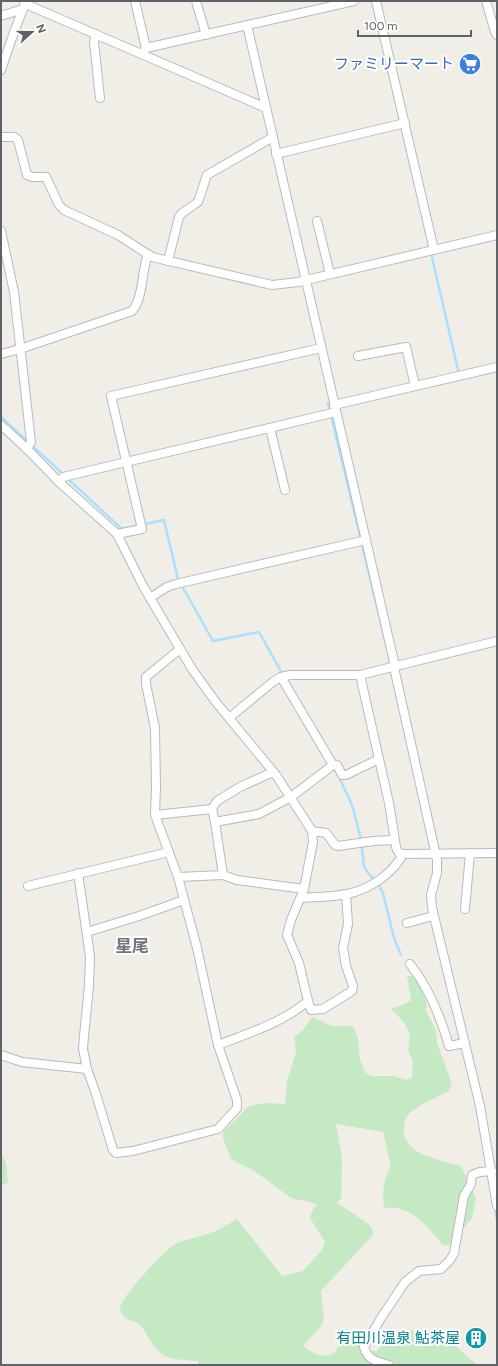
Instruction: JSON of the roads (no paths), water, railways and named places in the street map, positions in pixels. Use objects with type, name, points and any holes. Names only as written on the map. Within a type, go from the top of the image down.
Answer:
[{"type":"street","points":[[135,1],[144,51]]},
{"type":"street","points":[[196,1],[206,35]]},
{"type":"street","points":[[144,51],[247,25],[354,1]]},
{"type":"street","points":[[376,1],[434,250]]},
{"type":"street","points":[[486,1],[497,35]]},
{"type":"street","points":[[1,16],[24,5],[96,34],[144,51],[266,108]]},
{"type":"street","points":[[1,70],[24,5]]},
{"type":"street","points":[[247,25],[395,666],[395,672],[436,854],[437,873],[431,895],[433,916],[480,1106],[497,1206]]},
{"type":"street","points":[[96,34],[94,42],[100,98]]},
{"type":"street","points":[[276,154],[405,123]]},
{"type":"street","points":[[1,138],[14,138],[18,140],[27,175],[32,177],[46,177],[62,208],[118,235],[152,257],[272,285],[306,280],[497,235]]},
{"type":"street","points":[[168,261],[178,217],[198,202],[207,175],[273,138]]},
{"type":"street","points":[[317,221],[330,274]]},
{"type":"street","points":[[1,231],[14,292],[31,442],[27,449]]},
{"type":"street","points":[[1,354],[132,311],[138,301],[143,268],[148,254]]},
{"type":"street","points":[[358,356],[406,347],[415,386]]},
{"type":"street","points":[[117,534],[142,528],[111,396],[321,348]]},
{"type":"street","points":[[59,482],[63,477],[270,428],[415,386],[497,366]]},
{"type":"street","points":[[1,425],[59,482],[117,534],[150,598],[204,686],[273,772],[291,797],[312,831],[313,842],[304,889],[291,920],[287,935],[300,967],[311,1010],[324,1009],[352,990],[354,986],[346,966],[343,948],[348,924],[346,894]]},
{"type":"street","points":[[270,428],[285,490]]},
{"type":"street","points":[[150,598],[176,584],[366,540]]},
{"type":"street","points":[[229,718],[281,677],[290,675],[360,675],[497,641]]},
{"type":"street","points":[[78,873],[87,932],[90,971],[84,1050],[87,1070],[113,1150],[116,1153],[122,1154],[218,1128],[237,1108],[237,1100],[218,1045],[198,948],[178,877],[155,815],[156,787],[154,728],[146,677],[180,649]]},
{"type":"street","points":[[360,675],[391,810],[394,840],[399,853],[497,853]]},
{"type":"street","points":[[281,677],[333,765],[337,765],[342,775],[344,776],[379,759]]},
{"type":"street","points":[[215,822],[259,814],[291,797],[333,765]]},
{"type":"street","points":[[223,875],[212,809],[217,801],[240,787],[273,772]]},
{"type":"street","points":[[155,815],[212,809]]},
{"type":"street","points":[[312,831],[326,833],[335,845],[338,846],[373,841],[394,840]]},
{"type":"street","points":[[28,886],[78,873],[134,862],[169,852]]},
{"type":"street","points":[[465,909],[470,853]]},
{"type":"street","points":[[300,898],[346,894],[365,888],[386,874],[400,860],[403,854]]},
{"type":"street","points":[[178,877],[223,875],[237,880],[304,889]]},
{"type":"street","points":[[87,932],[184,900]]},
{"type":"street","points":[[407,924],[433,916]]},
{"type":"street","points":[[410,964],[431,1000],[449,1046],[464,1043]]},
{"type":"street","points":[[218,1045],[274,1023],[290,1015],[308,1001]]},
{"type":"street","points":[[1,1055],[22,1062],[87,1070]]},
{"type":"street","points":[[389,1365],[372,1360],[366,1355],[364,1347],[405,1282],[419,1272],[441,1269],[450,1260],[457,1245],[464,1196],[471,1184],[472,1175],[480,1172],[492,1171]]},
{"type":"waterway","points":[[431,253],[459,374]]},
{"type":"waterway","points":[[333,402],[328,403],[391,665]]},
{"type":"waterway","points":[[1,417],[64,475]]},
{"type":"waterway","points":[[68,479],[122,529],[164,520],[178,579],[213,641],[259,632],[283,675]]},
{"type":"waterway","points":[[338,775],[352,805],[361,839],[364,866],[383,893],[394,938],[401,955]]},
{"type":"waterway","points":[[495,1207],[497,1221]]},
{"type":"place","name":"ファミリーマート","points":[[470,64]]},
{"type":"place","name":"有田川温泉 鮎茶屋","points":[[476,1338]]},
{"type":"district","name":"星尾","points":[[132,946]]}]
